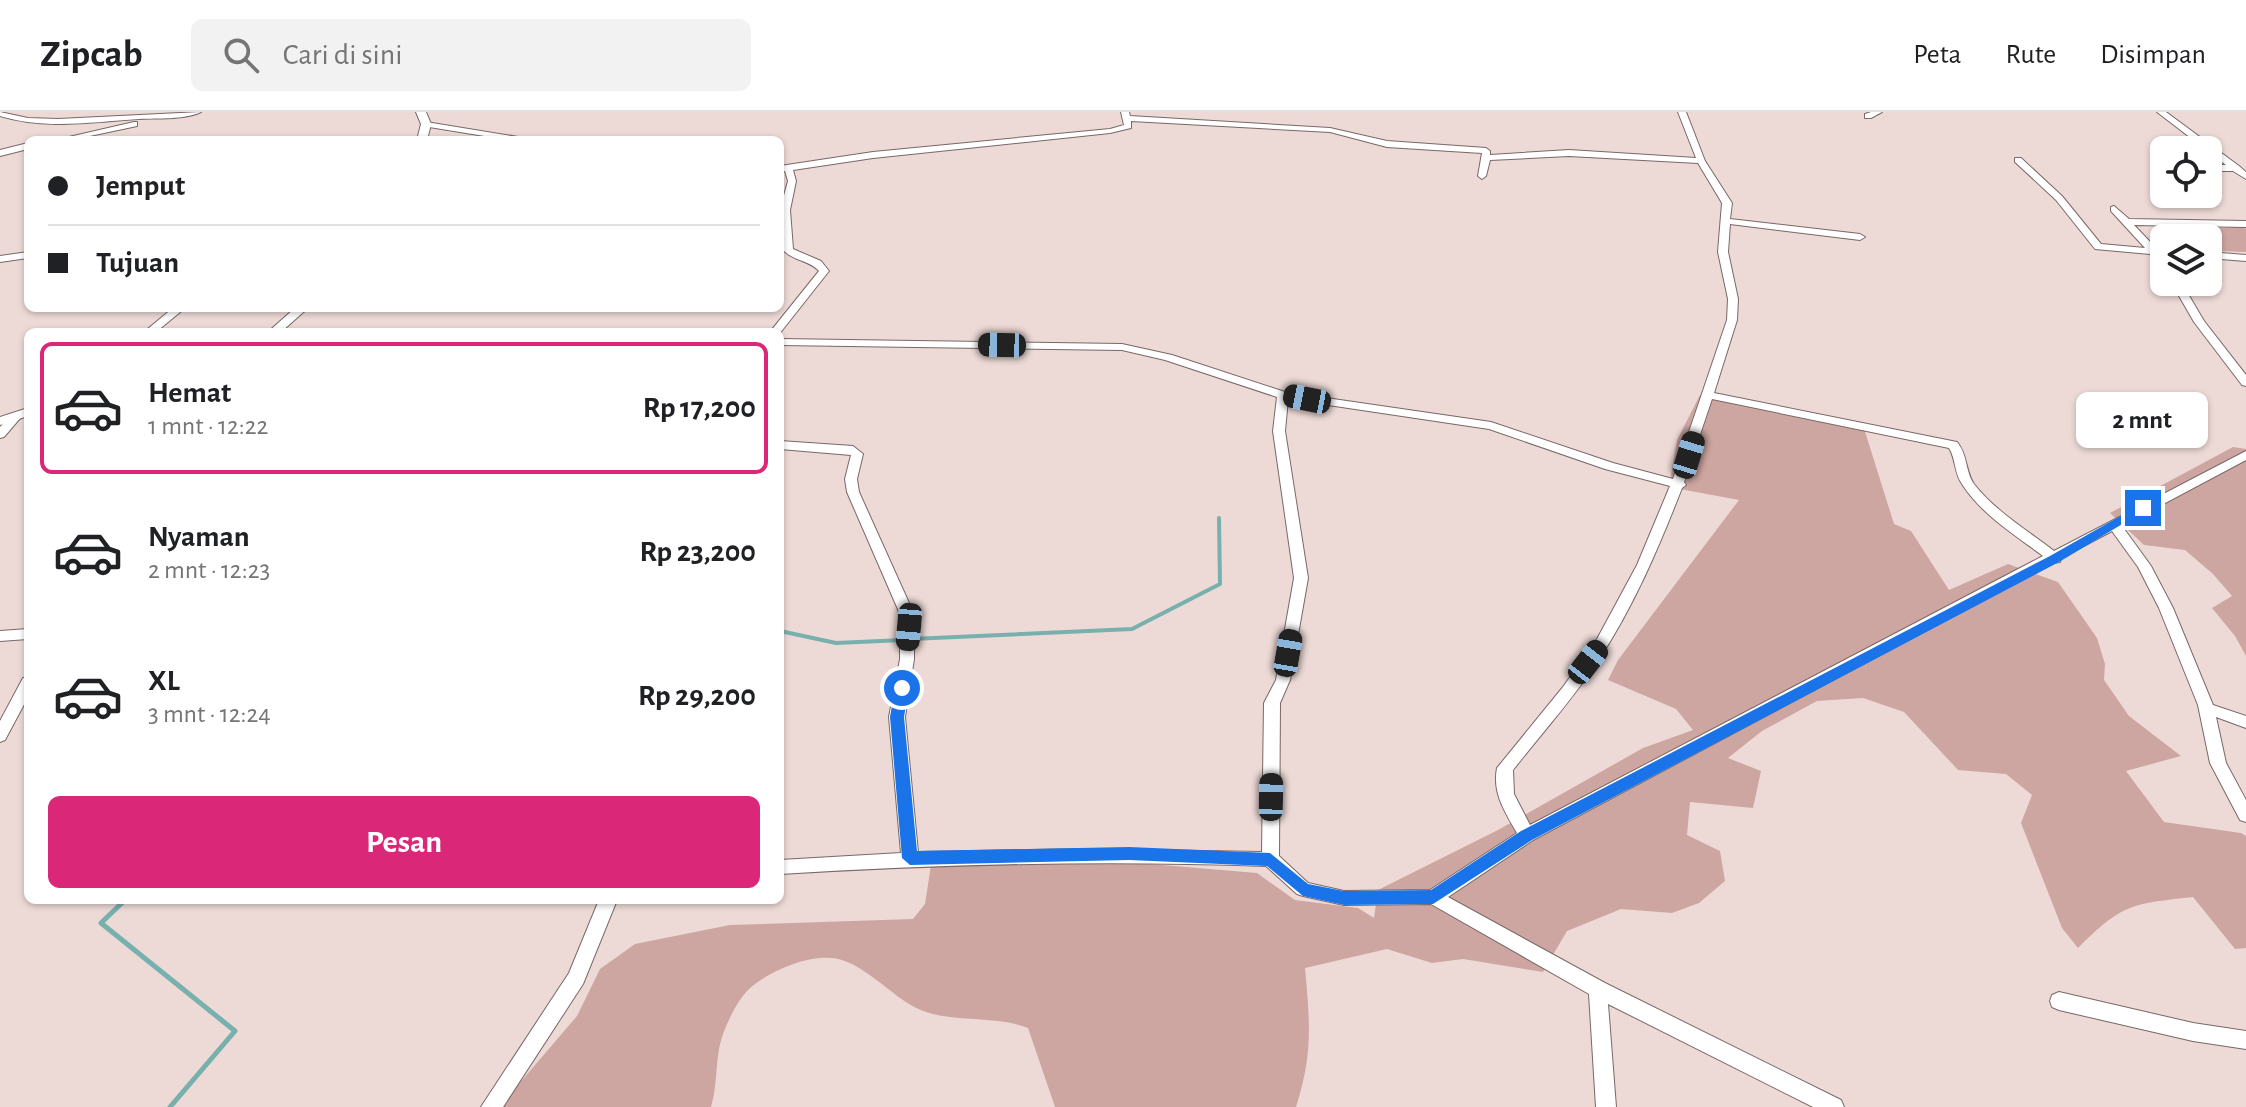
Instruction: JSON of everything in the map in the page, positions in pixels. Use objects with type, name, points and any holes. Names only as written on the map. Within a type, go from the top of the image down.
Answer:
[{"type":"street","points":[[78,136],[197,112]]},
{"type":"street","points":[[421,112],[426,124],[423,136]]},
{"type":"street","points":[[1527,835],[1504,792],[1505,768],[1601,645],[1680,485],[1733,312],[1723,252],[1727,221],[1725,199],[1701,161],[1682,112]]},
{"type":"street","points":[[1868,116],[1878,112]]},
{"type":"street","points":[[2161,112],[2246,176]]},
{"type":"street","points":[[0,113],[48,121],[161,117]]},
{"type":"street","points":[[778,328],[824,271],[819,264],[796,257],[788,250],[785,210],[792,181],[784,169],[873,155],[1110,131],[1128,126],[1126,115],[1316,129],[1354,134],[1387,144],[1486,155],[1569,153],[1701,161]]},
{"type":"street","points":[[426,124],[500,136]]},
{"type":"street","points":[[1482,176],[1491,138]]},
{"type":"street","points":[[0,153],[24,147]]},
{"type":"street","points":[[2018,160],[2059,198],[2098,247],[2150,251]]},
{"type":"street","points":[[2222,168],[2236,168]]},
{"type":"street","points":[[2114,209],[2150,244]]},
{"type":"street","points":[[1727,221],[1860,237]]},
{"type":"street","points":[[2126,222],[2246,224]]},
{"type":"street","points":[[0,259],[24,256]]},
{"type":"street","points":[[2222,256],[2246,258]]},
{"type":"street","points":[[2184,296],[2199,322],[2246,383]]},
{"type":"street","points":[[154,328],[175,312]]},
{"type":"street","points":[[279,328],[297,312]]},
{"type":"street","points":[[784,342],[1122,347],[1168,357],[1283,395],[1491,426],[1609,466],[1680,485]]},
{"type":"street","points":[[1270,859],[1272,703],[1283,680],[1301,578],[1279,431],[1283,395]]},
{"type":"street","points":[[1708,395],[1953,445],[1959,450],[1962,475],[1980,498],[2055,559]]},
{"type":"street","points":[[0,421],[22,414]]},
{"type":"street","points":[[0,434],[22,414]]},
{"type":"street","points":[[784,445],[853,450],[857,454],[851,479],[853,492],[907,614],[907,659],[897,717],[910,858]]},
{"type":"street","points":[[1433,897],[1527,835],[2055,559],[2246,455]]},
{"type":"street","points":[[2114,525],[2144,566],[2166,608],[2193,669],[2206,708],[2218,763],[2246,815]]},
{"type":"street","points":[[0,636],[24,634]]},
{"type":"street","points":[[0,736],[24,690]]},
{"type":"street","points":[[2206,708],[2246,722]]},
{"type":"street","points":[[784,867],[910,858],[1129,853],[1270,859],[1303,889],[1344,898],[1433,897],[1598,989],[1834,1107]]},
{"type":"street","points":[[491,1107],[576,978],[606,904]]},
{"type":"street","points":[[1598,989],[1606,1107]]},
{"type":"street","points":[[2059,1001],[2193,1032],[2246,1040]]},
{"type":"shaded area","points":[[2222,228],[2246,229],[2246,252],[2222,251]]},
{"type":"shaded area","points":[[1700,395],[1862,422],[1894,524],[1911,531],[1949,590],[2008,564],[2058,582],[2097,638],[2105,664],[2104,680],[2129,716],[2181,756],[2126,771],[2164,822],[2246,836],[2246,948],[2235,949],[2193,897],[2130,908],[2106,922],[2078,948],[2062,928],[2021,823],[2032,795],[2006,774],[1958,770],[1904,712],[1863,698],[1817,701],[1762,731],[1728,758],[1761,771],[1753,808],[1690,802],[1687,835],[1720,851],[1725,881],[1699,903],[1672,913],[1621,909],[1567,931],[1543,972],[1463,959],[1432,963],[1387,949],[1305,968],[1309,1038],[1296,1107],[1055,1107],[1028,1028],[923,1011],[860,968],[842,960],[820,958],[785,967],[745,993],[733,1011],[722,1038],[711,1107],[499,1107],[577,1016],[600,969],[635,944],[730,925],[913,919],[925,904],[931,865],[1127,862],[1257,873],[1295,900],[1358,908],[1374,918],[1378,890],[1498,830],[1643,748],[1693,730],[1676,709],[1608,680],[1618,660],[1739,500],[1669,487],[1677,440]]},
{"type":"shaded area","points":[[2233,447],[2246,449],[2246,656],[2235,636],[2212,608],[2232,596],[2213,574],[2185,550],[2144,545],[2110,513]]},
{"type":"waterway","points":[[911,639],[1132,629],[1220,584],[1219,518]]},
{"type":"waterway","points":[[784,632],[836,643],[903,640]]},
{"type":"waterway","points":[[121,904],[101,923],[235,1031],[170,1107]]},
{"type":"route","points":[[902,688],[897,717],[910,858],[1129,853],[1270,859],[1303,889],[1344,898],[1433,897],[1527,835],[2055,559],[2143,508]]}]
